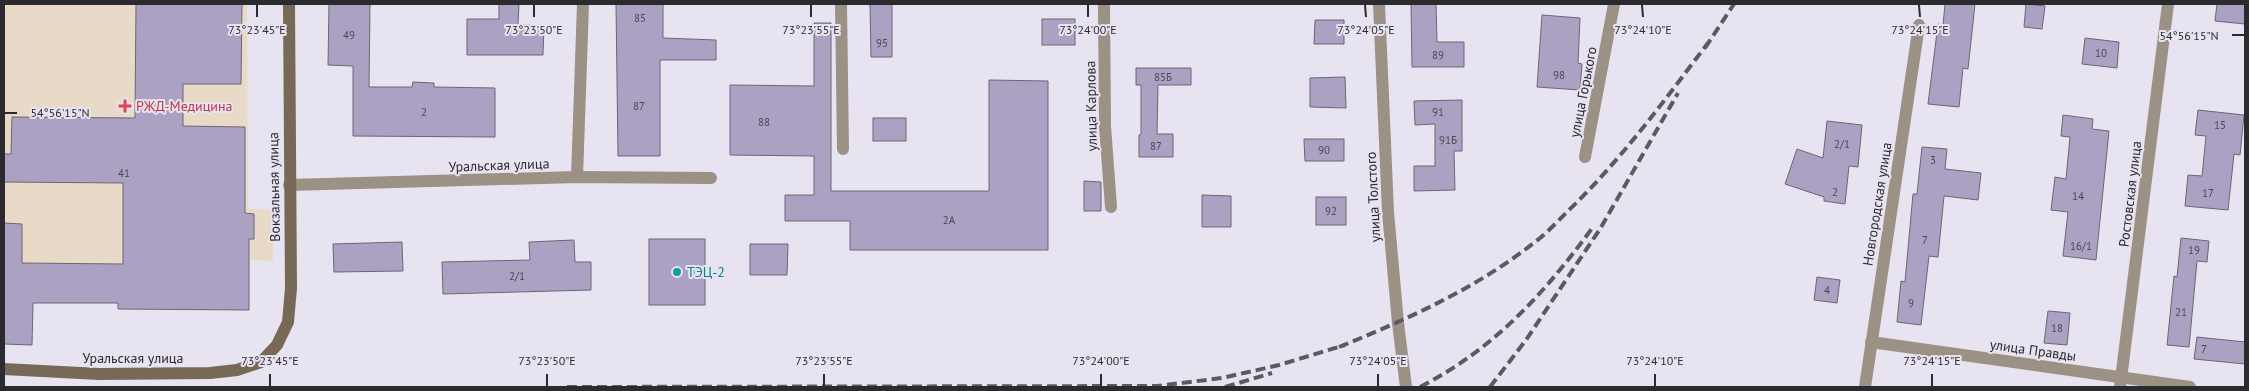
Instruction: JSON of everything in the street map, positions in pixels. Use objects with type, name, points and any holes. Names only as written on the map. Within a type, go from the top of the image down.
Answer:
[{"type":"street","name":"Вокзальная улица","points":[[261,362],[277,345],[288,322],[291,288],[289,4]]},
{"type":"street","points":[[577,177],[583,4]]},
{"type":"street","points":[[841,4],[843,149]]},
{"type":"street","name":"улица Карлова","points":[[1104,4],[1105,126],[1111,207]]},
{"type":"street","name":"улица Толстого","points":[[1379,4],[1388,212],[1406,387]]},
{"type":"street","name":"улица Горького","points":[[1586,157],[1614,4]]},
{"type":"street","name":"Ростовская улица","points":[[2121,382],[2168,4]]},
{"type":"street","name":"Новгородская улица","points":[[1864,387],[1919,25]]},
{"type":"street","name":"Уральская улица","points":[[289,185],[577,177],[711,178]]},
{"type":"street","name":"улица Правды","points":[[1870,342],[2121,382],[2190,387]]},
{"type":"street","name":"Уральская улица","points":[[4,369],[99,374],[210,373],[238,370],[261,362]]},
{"type":"shaded area","name":"РЖД-Медицина","points":[[4,4],[247,4],[248,209],[273,210],[273,261],[250,260],[249,310],[118,309],[117,303],[4,302]]},
{"type":"building","name":"РЖД-Медицина","points":[[136,4],[242,4],[241,84],[183,84],[183,126],[245,127],[245,213],[254,214],[254,239],[249,239],[249,310],[118,309],[118,303],[33,303],[32,345],[4,344],[4,223],[22,224],[22,263],[123,264],[123,183],[4,182],[4,154],[11,154],[12,117],[135,118]]},
{"type":"building","points":[[329,4],[370,4],[369,87],[412,87],[413,82],[434,83],[434,87],[495,88],[495,137],[353,136],[353,66],[328,65]]},
{"type":"building","points":[[499,4],[519,4],[518,25],[544,25],[543,55],[467,55],[467,19],[499,19]]},
{"type":"building","points":[[616,4],[663,4],[663,38],[716,40],[716,60],[660,60],[660,156],[618,156]]},
{"type":"building","points":[[870,4],[892,4],[892,57],[871,57]]},
{"type":"building","points":[[1411,4],[1436,4],[1437,42],[1464,42],[1464,67],[1412,67]]},
{"type":"building","points":[[1945,4],[1975,4],[1968,69],[1963,68],[1959,107],[1928,104],[1938,24],[1943,25]]},
{"type":"building","points":[[2026,4],[2045,6],[2042,29],[2024,27]]},
{"type":"building","points":[[2217,4],[2245,4],[2245,24],[2215,21]]},
{"type":"building","points":[[1542,15],[1580,18],[1578,63],[1582,64],[1580,90],[1537,87]]},
{"type":"building","points":[[1042,19],[1075,19],[1075,45],[1042,45]]},
{"type":"building","points":[[1315,20],[1344,20],[1344,44],[1314,44]]},
{"type":"building","points":[[814,23],[831,23],[831,191],[989,191],[989,80],[1048,81],[1048,250],[850,250],[850,221],[785,221],[785,195],[814,195],[814,156],[730,155],[730,85],[814,86]]},
{"type":"building","points":[[2085,38],[2119,42],[2117,68],[2082,64]]},
{"type":"building","points":[[1136,68],[1191,68],[1191,85],[1158,85],[1157,134],[1173,134],[1173,157],[1139,157],[1141,85],[1136,85]]},
{"type":"building","points":[[1345,77],[1346,108],[1310,107],[1310,78]]},
{"type":"building","points":[[1462,100],[1462,151],[1454,151],[1455,190],[1414,191],[1414,166],[1435,166],[1435,124],[1415,125],[1414,101]]},
{"type":"building","points":[[2198,110],[2244,115],[2240,155],[2234,154],[2228,210],[2185,206],[2188,175],[2202,176],[2206,136],[2195,135]]},
{"type":"building","points":[[2063,115],[2093,119],[2092,129],[2109,131],[2096,260],[2063,256],[2068,212],[2051,210],[2055,177],[2066,179],[2070,137],[2061,136]]},
{"type":"building","points":[[873,118],[906,118],[906,141],[873,141]]},
{"type":"building","points":[[1827,121],[1862,125],[1858,167],[1849,166],[1845,204],[1824,201],[1824,197],[1785,184],[1797,149],[1823,158]]},
{"type":"building","points":[[1304,139],[1344,139],[1344,161],[1305,161]]},
{"type":"building","points":[[1922,147],[1947,149],[1945,169],[1981,173],[1978,200],[1944,196],[1938,257],[1929,256],[1921,325],[1897,322],[1901,281],[1905,282],[1913,194],[1917,194]]},
{"type":"building","points":[[1084,181],[1101,182],[1101,211],[1084,211]]},
{"type":"building","points":[[1202,195],[1231,196],[1231,227],[1202,227]]},
{"type":"building","points":[[1316,197],[1346,197],[1346,225],[1316,225]]},
{"type":"building","points":[[2181,238],[2209,241],[2207,262],[2197,261],[2189,347],[2167,345],[2174,276],[2177,277]]},
{"type":"building","name":"ТЭЦ-2","points":[[649,239],[705,239],[705,305],[649,305]]},
{"type":"building","points":[[574,240],[575,262],[591,262],[591,290],[443,294],[442,262],[530,260],[529,242]]},
{"type":"building","points":[[402,242],[403,271],[334,272],[333,244]]},
{"type":"building","points":[[750,244],[788,244],[787,275],[750,275]]},
{"type":"building","points":[[1817,277],[1840,280],[1837,303],[1814,300]]},
{"type":"building","points":[[2048,311],[2070,313],[2067,345],[2044,343]]},
{"type":"building","points":[[2197,337],[2245,342],[2245,364],[2194,359]]},
{"type":"railway","points":[[1705,48],[1734,4]]},
{"type":"railway","points":[[1339,347],[1416,314],[1466,288],[1513,259],[1539,238],[1587,192],[1624,151],[1708,43]]},
{"type":"railway","points":[[1490,387],[1526,340],[1600,229],[1678,93]]},
{"type":"railway","points":[[1420,387],[1447,372],[1471,355],[1516,318],[1556,275],[1593,227]]},
{"type":"railway","points":[[567,387],[1157,386],[1222,378],[1279,365],[1345,345]]},
{"type":"railway","points":[[1225,387],[1272,373]]},
{"type":"place","name":"РЖД-Медицина","points":[[125,106]]},
{"type":"place","name":"ТЭЦ-2","points":[[677,272]]}]
